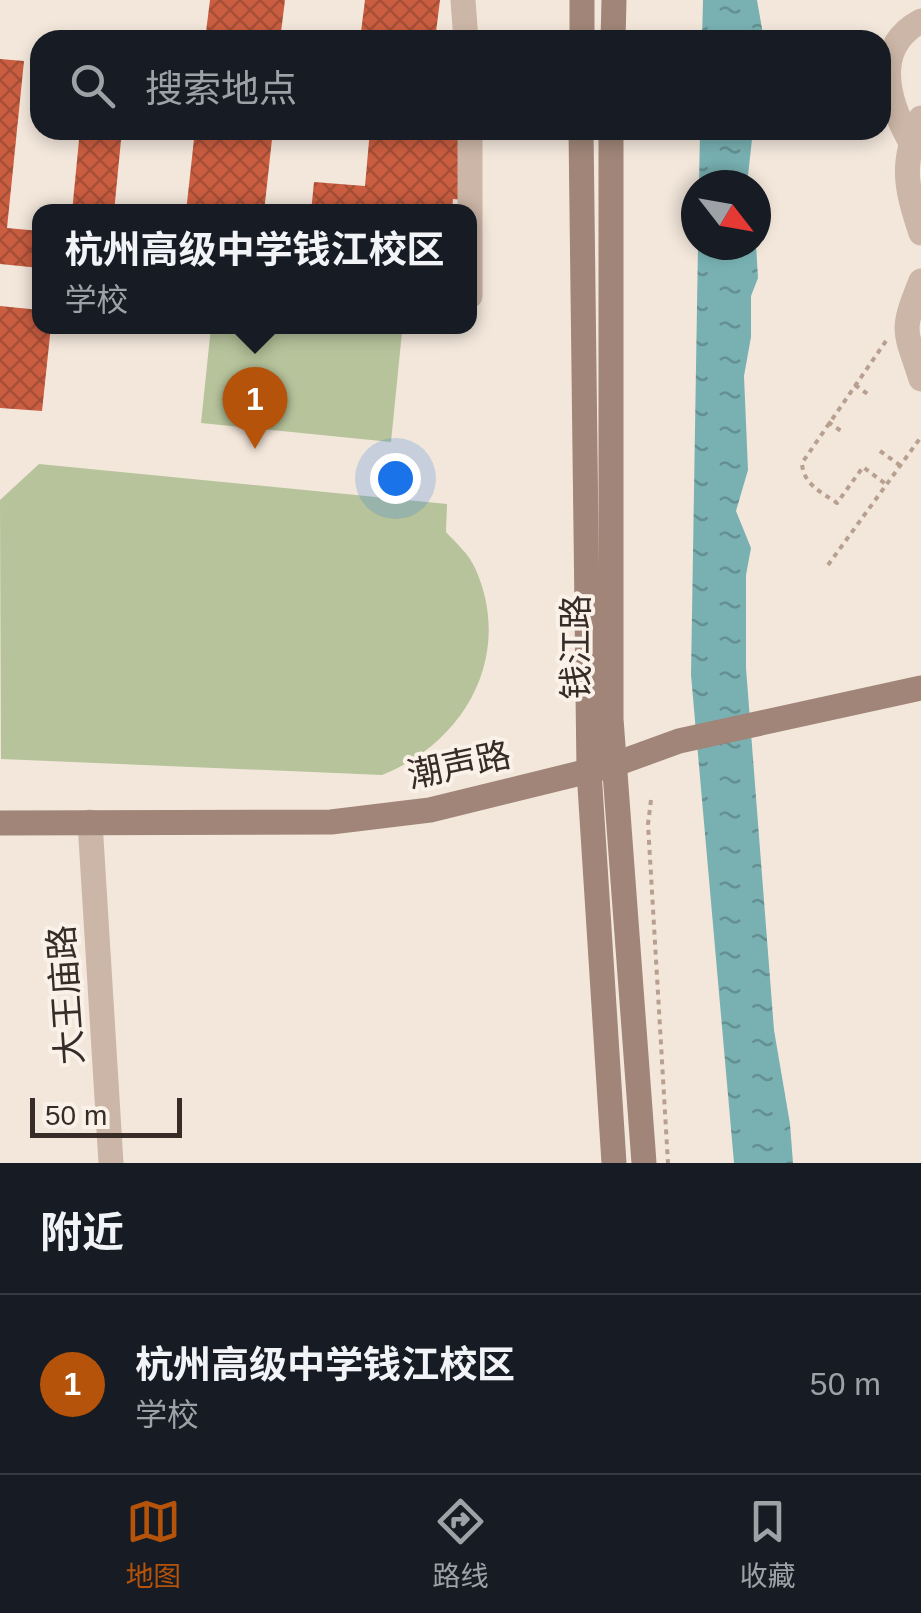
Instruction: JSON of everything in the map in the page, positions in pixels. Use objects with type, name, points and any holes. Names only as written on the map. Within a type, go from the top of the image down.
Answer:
[{"type":"main road","points":[[582,0],[582,30]]},
{"type":"main road","points":[[613,30],[614,0]]},
{"type":"main road","name":"钱江路","points":[[581,140],[614,1163]]},
{"type":"main road","name":"钱江路","points":[[611,140],[601,768],[644,1163]]},
{"type":"main road","name":"潮声路","points":[[0,823],[331,822],[430,810],[601,768],[679,741],[921,688]]},
{"type":"street","points":[[463,0],[465,30]]},
{"type":"street","points":[[891,56],[895,43],[921,21]]},
{"type":"street","points":[[891,97],[916,129],[906,172],[910,202],[921,233]]},
{"type":"street","points":[[470,140],[470,204]]},
{"type":"street","points":[[921,282],[904,325],[906,344],[921,379]]},
{"type":"street","name":"大王庙路","points":[[90,822],[111,1163]]},
{"type":"path","points":[[887,485],[863,467],[837,503],[811,485],[802,472],[802,463],[854,385],[904,325]]},
{"type":"path","points":[[854,385],[869,395]]},
{"type":"path","points":[[828,422],[844,433]]},
{"type":"path","points":[[828,565],[921,437]]},
{"type":"path","points":[[880,451],[901,466]]},
{"type":"path","points":[[651,800],[648,824],[668,1163]]},
{"type":"green space","points":[[210,334],[402,334],[391,442],[201,423]]},
{"type":"green space","points":[[39,464],[447,504],[446,532],[472,563],[486,600],[489,632],[485,663],[475,691],[459,718],[437,741],[412,760],[382,775],[1,759],[0,500]]},
{"type":"water","points":[[703,0],[757,0],[762,30],[702,30]]},
{"type":"water","points":[[700,140],[752,140],[749,170],[699,170]]},
{"type":"water","points":[[698,260],[757,260],[758,278],[751,296],[751,337],[744,376],[748,470],[736,511],[751,548],[746,575],[746,668],[774,1030],[793,1163],[734,1163],[691,675]]},
{"type":"building","points":[[210,0],[285,0],[281,30],[206,30]]},
{"type":"building","points":[[365,0],[440,0],[436,30],[361,30]]},
{"type":"building","points":[[0,59],[24,61],[7,228],[32,230],[32,267],[0,264]]},
{"type":"building","points":[[79,140],[121,140],[115,204],[73,204]]},
{"type":"building","points":[[194,140],[272,140],[265,204],[187,204]]},
{"type":"building","points":[[369,140],[468,140],[463,200],[453,199],[453,204],[312,204],[314,182],[365,186]]},
{"type":"building","points":[[0,306],[32,309],[32,334],[50,334],[42,411],[0,408]]},
{"type":"place","name":"杭州高级中学钱江校区","points":[[255,449]]}]
